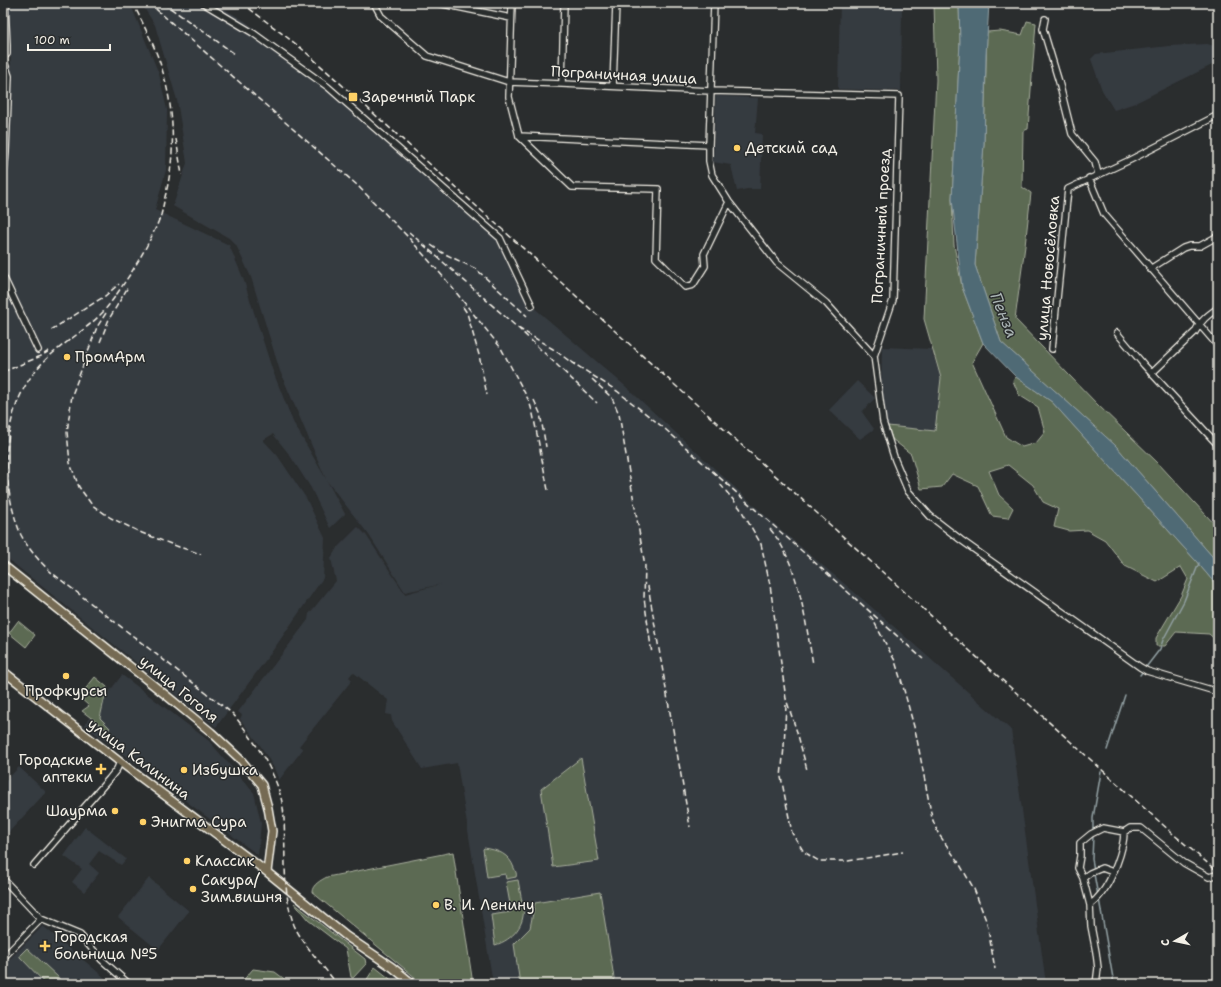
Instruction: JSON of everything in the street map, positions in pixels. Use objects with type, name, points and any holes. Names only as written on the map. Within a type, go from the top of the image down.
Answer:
[{"type":"main road","name":"улица Гоголя","points":[[3,565],[211,732],[241,760],[262,785],[268,808],[272,831],[267,872]]},
{"type":"main road","name":"улица Калинина","points":[[5,675],[267,872],[346,936],[392,967],[413,984]]},
{"type":"street","points":[[3,182],[6,152],[9,76],[3,58],[6,54],[7,46],[4,18],[5,3]]},
{"type":"street","points":[[203,3],[253,33],[328,87],[500,238],[532,306]]},
{"type":"street","name":"Пограничная улица","points":[[374,3],[381,16],[427,56],[509,82],[711,91],[899,96]]},
{"type":"street","points":[[438,3],[511,18]]},
{"type":"street","points":[[512,3],[509,97],[519,136],[572,187],[658,189],[656,258],[685,287],[693,285],[705,266],[704,254],[729,202]]},
{"type":"street","points":[[562,84],[564,3]]},
{"type":"street","points":[[613,86],[616,3]]},
{"type":"street","points":[[714,3],[708,145],[712,175],[729,202],[777,263],[826,303],[874,356],[883,422],[895,460],[908,491],[930,516],[961,540],[1140,667],[1147,671],[1218,692]]},
{"type":"street","points":[[1045,19],[1043,29],[1059,82],[1072,134],[1095,162],[1098,174]]},
{"type":"street","name":"Пограничный проезд","points":[[874,356],[893,300],[899,96]]},
{"type":"street","name":"улица Новосёловка","points":[[1052,349],[1068,189],[1130,160],[1218,115]]},
{"type":"street","points":[[519,136],[708,145]]},
{"type":"street","points":[[1089,178],[1104,214],[1218,346]]},
{"type":"street","points":[[1150,269],[1183,248],[1189,246],[1200,246],[1218,236]]},
{"type":"street","points":[[3,276],[38,350]]},
{"type":"street","points":[[1152,373],[1195,332],[1199,324],[1207,316],[1218,308]]},
{"type":"street","points":[[1118,333],[1152,373],[1218,445]]},
{"type":"street","points":[[34,865],[109,779],[117,769],[120,762]]},
{"type":"street","points":[[1096,984],[1098,968],[1091,926],[1090,905],[1083,878],[1078,868],[1080,843],[1091,834],[1103,828],[1124,832],[1130,828],[1142,828],[1184,863],[1209,877],[1216,875]]},
{"type":"street","points":[[1090,905],[1100,896],[1108,885],[1124,842],[1124,832]]},
{"type":"street","points":[[1083,878],[1102,868],[1113,872]]},
{"type":"street","points":[[3,879],[41,918],[80,935],[102,960],[129,984]]},
{"type":"street","points":[[3,958],[41,918]]},
{"type":"shaded area","points":[[8,3],[127,3],[132,8],[159,74],[167,110],[166,170],[155,210],[229,245],[243,278],[272,369],[293,422],[326,479],[280,371],[251,277],[236,245],[229,238],[173,206],[187,163],[177,100],[155,25],[141,3],[214,3],[245,21],[328,87],[500,238],[532,306],[624,385],[782,531],[867,603],[1011,730],[1046,984],[496,984],[492,977],[457,763],[422,769],[392,721],[391,715],[386,714],[388,700],[353,672],[349,677],[352,680],[299,746],[303,749],[279,780],[274,768],[260,745],[240,719],[242,715],[238,712],[308,620],[309,614],[336,581],[331,558],[337,548],[358,527],[366,535],[405,594],[442,584],[405,592],[369,535],[327,481],[345,514],[330,528],[311,488],[289,454],[273,434],[263,440],[277,455],[306,498],[325,538],[323,578],[273,650],[216,727],[3,555],[3,66],[11,65]]},
{"type":"shaded area","points":[[840,3],[902,3],[901,91],[838,89]]},
{"type":"shaded area","points":[[1207,44],[1218,47],[1218,62],[1135,103],[1114,110],[1102,90],[1091,59],[1096,54],[1169,46]]},
{"type":"shaded area","name":"Детский сад","points":[[716,96],[758,98],[755,133],[762,134],[760,189],[737,191],[731,165],[713,162]]},
{"type":"shaded area","points":[[882,347],[931,349],[941,378],[935,431],[888,426],[881,399]]},
{"type":"shaded area","points":[[857,381],[875,398],[862,412],[874,429],[860,439],[829,410]]},
{"type":"shaded area","points":[[122,675],[209,741],[254,793],[261,823],[258,855],[84,725]]},
{"type":"shaded area","points":[[19,767],[46,792],[9,832],[3,826],[3,784]]},
{"type":"shaded area","points":[[85,827],[126,859],[121,865],[99,851],[89,864],[99,873],[84,892],[72,882],[82,869],[64,856]]},
{"type":"shaded area","points":[[149,878],[189,911],[158,950],[118,917]]},
{"type":"shaded area","name":"Городская больница №5","points":[[43,926],[112,984],[3,984],[3,966]]},
{"type":"green space","points":[[934,3],[959,3],[960,42],[952,199],[954,245],[962,287],[983,343],[972,362],[1006,437],[1022,447],[1036,443],[1045,432],[1038,407],[1019,395],[1013,381],[1016,377],[1052,402],[1196,561],[1218,587],[1218,642],[1209,634],[1176,632],[1165,646],[1156,646],[1156,638],[1181,596],[1188,579],[1181,567],[1157,582],[1125,566],[1105,540],[1087,530],[1069,531],[1054,527],[1058,509],[1043,502],[1033,485],[1008,465],[989,471],[999,495],[1013,508],[1008,518],[992,516],[978,486],[952,474],[942,487],[921,489],[911,454],[892,439],[888,426],[935,431],[941,378],[924,319],[936,80]]},
{"type":"green space","points":[[1027,21],[1036,23],[1028,129],[1023,131],[1022,187],[1031,193],[1015,319],[1097,404],[1158,463],[1218,528],[1218,563],[1116,446],[1001,342],[975,265],[984,144],[987,32],[1000,31],[1022,35]]},
{"type":"green space","points":[[18,621],[35,635],[26,647],[9,633]]},
{"type":"green space","points":[[95,677],[107,687],[100,718],[110,728],[107,730],[82,711],[89,706],[79,697]]},
{"type":"green space","points":[[581,758],[599,861],[553,867],[541,789]]},
{"type":"green space","points":[[484,848],[494,850],[506,856],[512,863],[516,877],[506,879],[505,874],[487,877]]},
{"type":"green space","points":[[453,852],[473,984],[423,984],[312,892],[315,885],[327,877]]},
{"type":"green space","points":[[518,880],[522,902],[510,904],[506,882]]},
{"type":"green space","points":[[600,892],[615,984],[520,984],[514,944],[530,928],[535,903]]},
{"type":"green space","points":[[294,903],[365,959],[366,964],[353,978],[351,977],[346,949],[308,920]]},
{"type":"green space","points":[[523,906],[522,919],[517,930],[513,935],[495,945],[491,915],[511,912],[510,908]]},
{"type":"green space","points":[[27,948],[59,978],[57,984],[46,984],[20,957],[20,955]]},
{"type":"green space","points":[[375,967],[394,982],[389,984],[364,984]]},
{"type":"green space","points":[[253,969],[275,972],[291,984],[240,984]]},
{"type":"water","points":[[959,3],[989,3],[984,144],[975,265],[1001,342],[1116,446],[1218,563],[1218,587],[1052,402],[1016,377],[983,343],[962,287],[952,199],[960,42]]},
{"type":"waterway","points":[[1140,675],[1160,649],[1163,640],[1184,601],[1199,563]]},
{"type":"waterway","points":[[1107,750],[1125,695]]},
{"type":"waterway","points":[[1093,832],[1093,818],[1101,772]]},
{"type":"waterway","points":[[1093,836],[1092,859],[1094,870]]},
{"type":"waterway","points":[[1094,874],[1098,896]]},
{"type":"waterway","points":[[1099,899],[1114,984]]},
{"type":"railway","points":[[132,3],[156,51],[162,70],[171,111],[172,152],[170,173],[162,212],[143,252],[110,304],[86,328],[60,347],[43,362],[24,388],[16,407],[10,428],[7,450],[9,494],[21,535],[31,551],[43,565],[233,714],[251,737],[267,763],[279,790],[284,819],[286,886],[290,912],[294,925],[297,932],[337,984]]},
{"type":"railway","points":[[149,3],[357,185],[408,237],[446,280],[501,348],[529,401],[548,490]]},
{"type":"railway","points":[[163,3],[235,54]]},
{"type":"railway","points":[[242,3],[301,48],[1172,833],[1218,872]]},
{"type":"railway","points":[[176,139],[182,175]]},
{"type":"railway","points":[[409,232],[518,328],[597,403]]},
{"type":"railway","points":[[431,245],[441,252],[476,269],[527,316]]},
{"type":"railway","points":[[51,330],[105,296],[119,284]]},
{"type":"railway","points":[[100,342],[109,319],[128,287]]},
{"type":"railway","points":[[463,307],[467,313],[479,355],[487,395]]},
{"type":"railway","points":[[106,313],[97,327],[72,395],[67,432],[70,463],[79,487],[92,505],[111,518],[142,533],[201,554]]},
{"type":"railway","points":[[518,328],[553,349],[575,365]]},
{"type":"railway","points":[[3,372],[41,356],[49,351]]},
{"type":"railway","points":[[570,361],[617,391],[664,428],[923,659]]},
{"type":"railway","points":[[592,379],[612,398],[619,414],[645,566],[644,598],[652,654]]},
{"type":"railway","points":[[534,400],[540,413],[546,447]]},
{"type":"railway","points":[[720,484],[740,508],[761,544],[770,585],[786,699],[798,735],[807,770]]},
{"type":"railway","points":[[770,529],[788,558],[794,575],[804,611],[813,664]]},
{"type":"railway","points":[[648,586],[690,827]]},
{"type":"railway","points":[[870,616],[895,661],[902,684]]},
{"type":"railway","points":[[901,679],[916,734],[932,818],[938,833],[959,863],[974,889],[987,923],[995,969]]},
{"type":"railway","points":[[786,705],[781,777],[792,833],[804,852],[819,861],[848,861],[903,852]]},
{"type":"place","name":"Заречный Парк","points":[[353,97]]},
{"type":"place","name":"Детский сад","points":[[737,148]]},
{"type":"place","name":"ПромАрм","points":[[67,357]]},
{"type":"place","name":"Профкурсы","points":[[66,676]]},
{"type":"place","name":"Городские аптеки","points":[[101,769]]},
{"type":"place","name":"Избушка","points":[[184,770]]},
{"type":"place","name":"Шаурма","points":[[115,811]]},
{"type":"place","name":"Энигма Сура","points":[[143,822]]},
{"type":"place","name":"Классик","points":[[187,861]]},
{"type":"place","name":"Сакура/ Зим.вишня","points":[[193,889]]},
{"type":"place","name":"В. И. Ленину","points":[[436,905]]},
{"type":"place","name":"Городская больница №5","points":[[45,946]]},
{"type":"water label","name":"Пенза","points":[[1004,315]]}]
